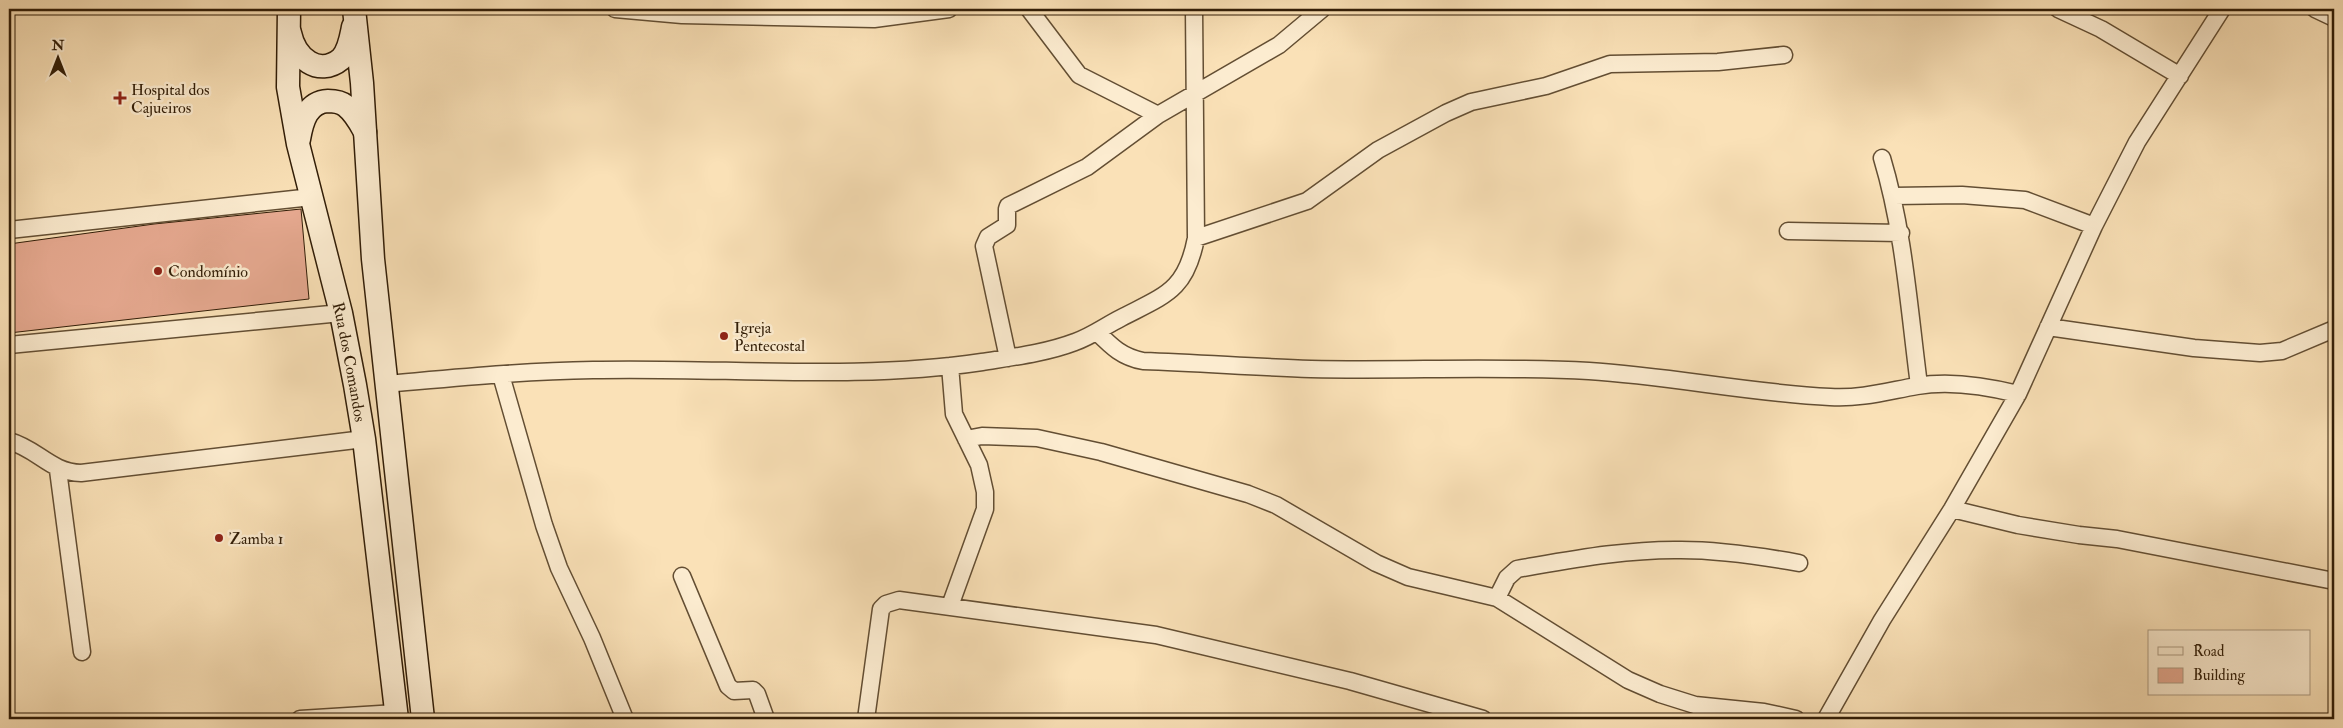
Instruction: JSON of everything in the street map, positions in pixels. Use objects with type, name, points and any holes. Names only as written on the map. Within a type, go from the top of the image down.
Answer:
[{"type":"main road","points":[[288,13],[291,40],[302,59],[310,64],[321,66],[333,64],[342,58],[348,48],[354,13]]},
{"type":"main road","name":"Rua dos Comandos","points":[[288,13],[288,87],[298,144],[341,312],[364,439],[396,716]]},
{"type":"main road","name":"Rua dos Comandos","points":[[354,13],[365,132],[373,259],[423,719]]},
{"type":"main road","points":[[298,144],[302,123],[306,114],[312,106],[323,102],[334,101],[344,105],[353,112],[365,132]]},
{"type":"street","points":[[615,9],[682,15],[874,19],[949,9]]},
{"type":"street","points":[[1029,9],[1079,75],[1158,115]]},
{"type":"street","points":[[386,384],[592,370],[853,371],[950,366],[1048,350],[1097,332],[1170,291],[1182,279],[1191,261],[1196,238],[1194,9]]},
{"type":"street","points":[[1008,358],[984,246],[986,240],[1007,225],[1006,209],[1008,206],[1087,167],[1158,115],[1278,45],[1322,9]]},
{"type":"street","points":[[2058,9],[2101,28],[2180,76]]},
{"type":"street","points":[[1831,718],[1882,620],[1952,509],[2018,394],[2094,226],[2137,142],[2222,9]]},
{"type":"street","points":[[2316,9],[2334,18]]},
{"type":"street","points":[[1196,238],[1307,201],[1378,150],[1446,113],[1471,102],[1546,86],[1610,64],[1718,62],[1784,55]]},
{"type":"street","points":[[1882,158],[1894,196],[1901,233],[1919,385]]},
{"type":"street","points":[[1894,196],[1962,195],[2025,200],[2094,226]]},
{"type":"street","points":[[9,230],[312,197]]},
{"type":"street","points":[[1788,231],[1901,233]]},
{"type":"street","points":[[9,345],[341,312]]},
{"type":"street","points":[[2048,327],[2194,348],[2260,352],[2282,351],[2334,329]]},
{"type":"street","points":[[1097,332],[1114,350],[1123,356],[1143,361],[1311,369],[1472,368],[1590,371],[1698,382],[1777,394],[1834,398],[1884,394],[1919,385],[1988,386],[2018,394]]},
{"type":"street","points":[[950,366],[954,414],[979,465],[986,500],[985,509],[950,606]]},
{"type":"street","points":[[501,375],[544,525],[559,568],[592,638],[625,719]]},
{"type":"street","points":[[966,439],[982,436],[1038,438],[1101,452],[1211,483],[1276,505],[1376,564],[1408,577],[1497,598],[1628,680],[1660,694],[1695,705],[1764,712],[1796,719]]},
{"type":"street","points":[[9,441],[30,450],[58,470],[81,473],[364,439]]},
{"type":"street","points":[[58,470],[82,652]]},
{"type":"street","points":[[1952,509],[2018,525],[2117,539],[2334,581]]},
{"type":"street","points":[[1497,598],[1507,578],[1516,569],[1603,556],[1680,550],[1743,554],[1799,563]]},
{"type":"street","points":[[682,576],[728,686],[734,691],[753,690],[757,694],[766,719]]},
{"type":"street","points":[[866,719],[881,609],[886,604],[899,600],[950,606],[1044,622],[1164,637],[1350,681],[1483,719]]},
{"type":"street","points":[[300,719],[396,716]]},
{"type":"building","name":"Condomínio","points":[[301,209],[309,299],[9,333],[9,244],[154,224]]},
{"type":"place","name":"Hospital dos Cajueiros","points":[[120,98]]},
{"type":"place","name":"Condomínio","points":[[158,271]]},
{"type":"place","name":"Igreja Pentecostal","points":[[724,336]]},
{"type":"place","name":"Zamba 1","points":[[219,538]]}]
